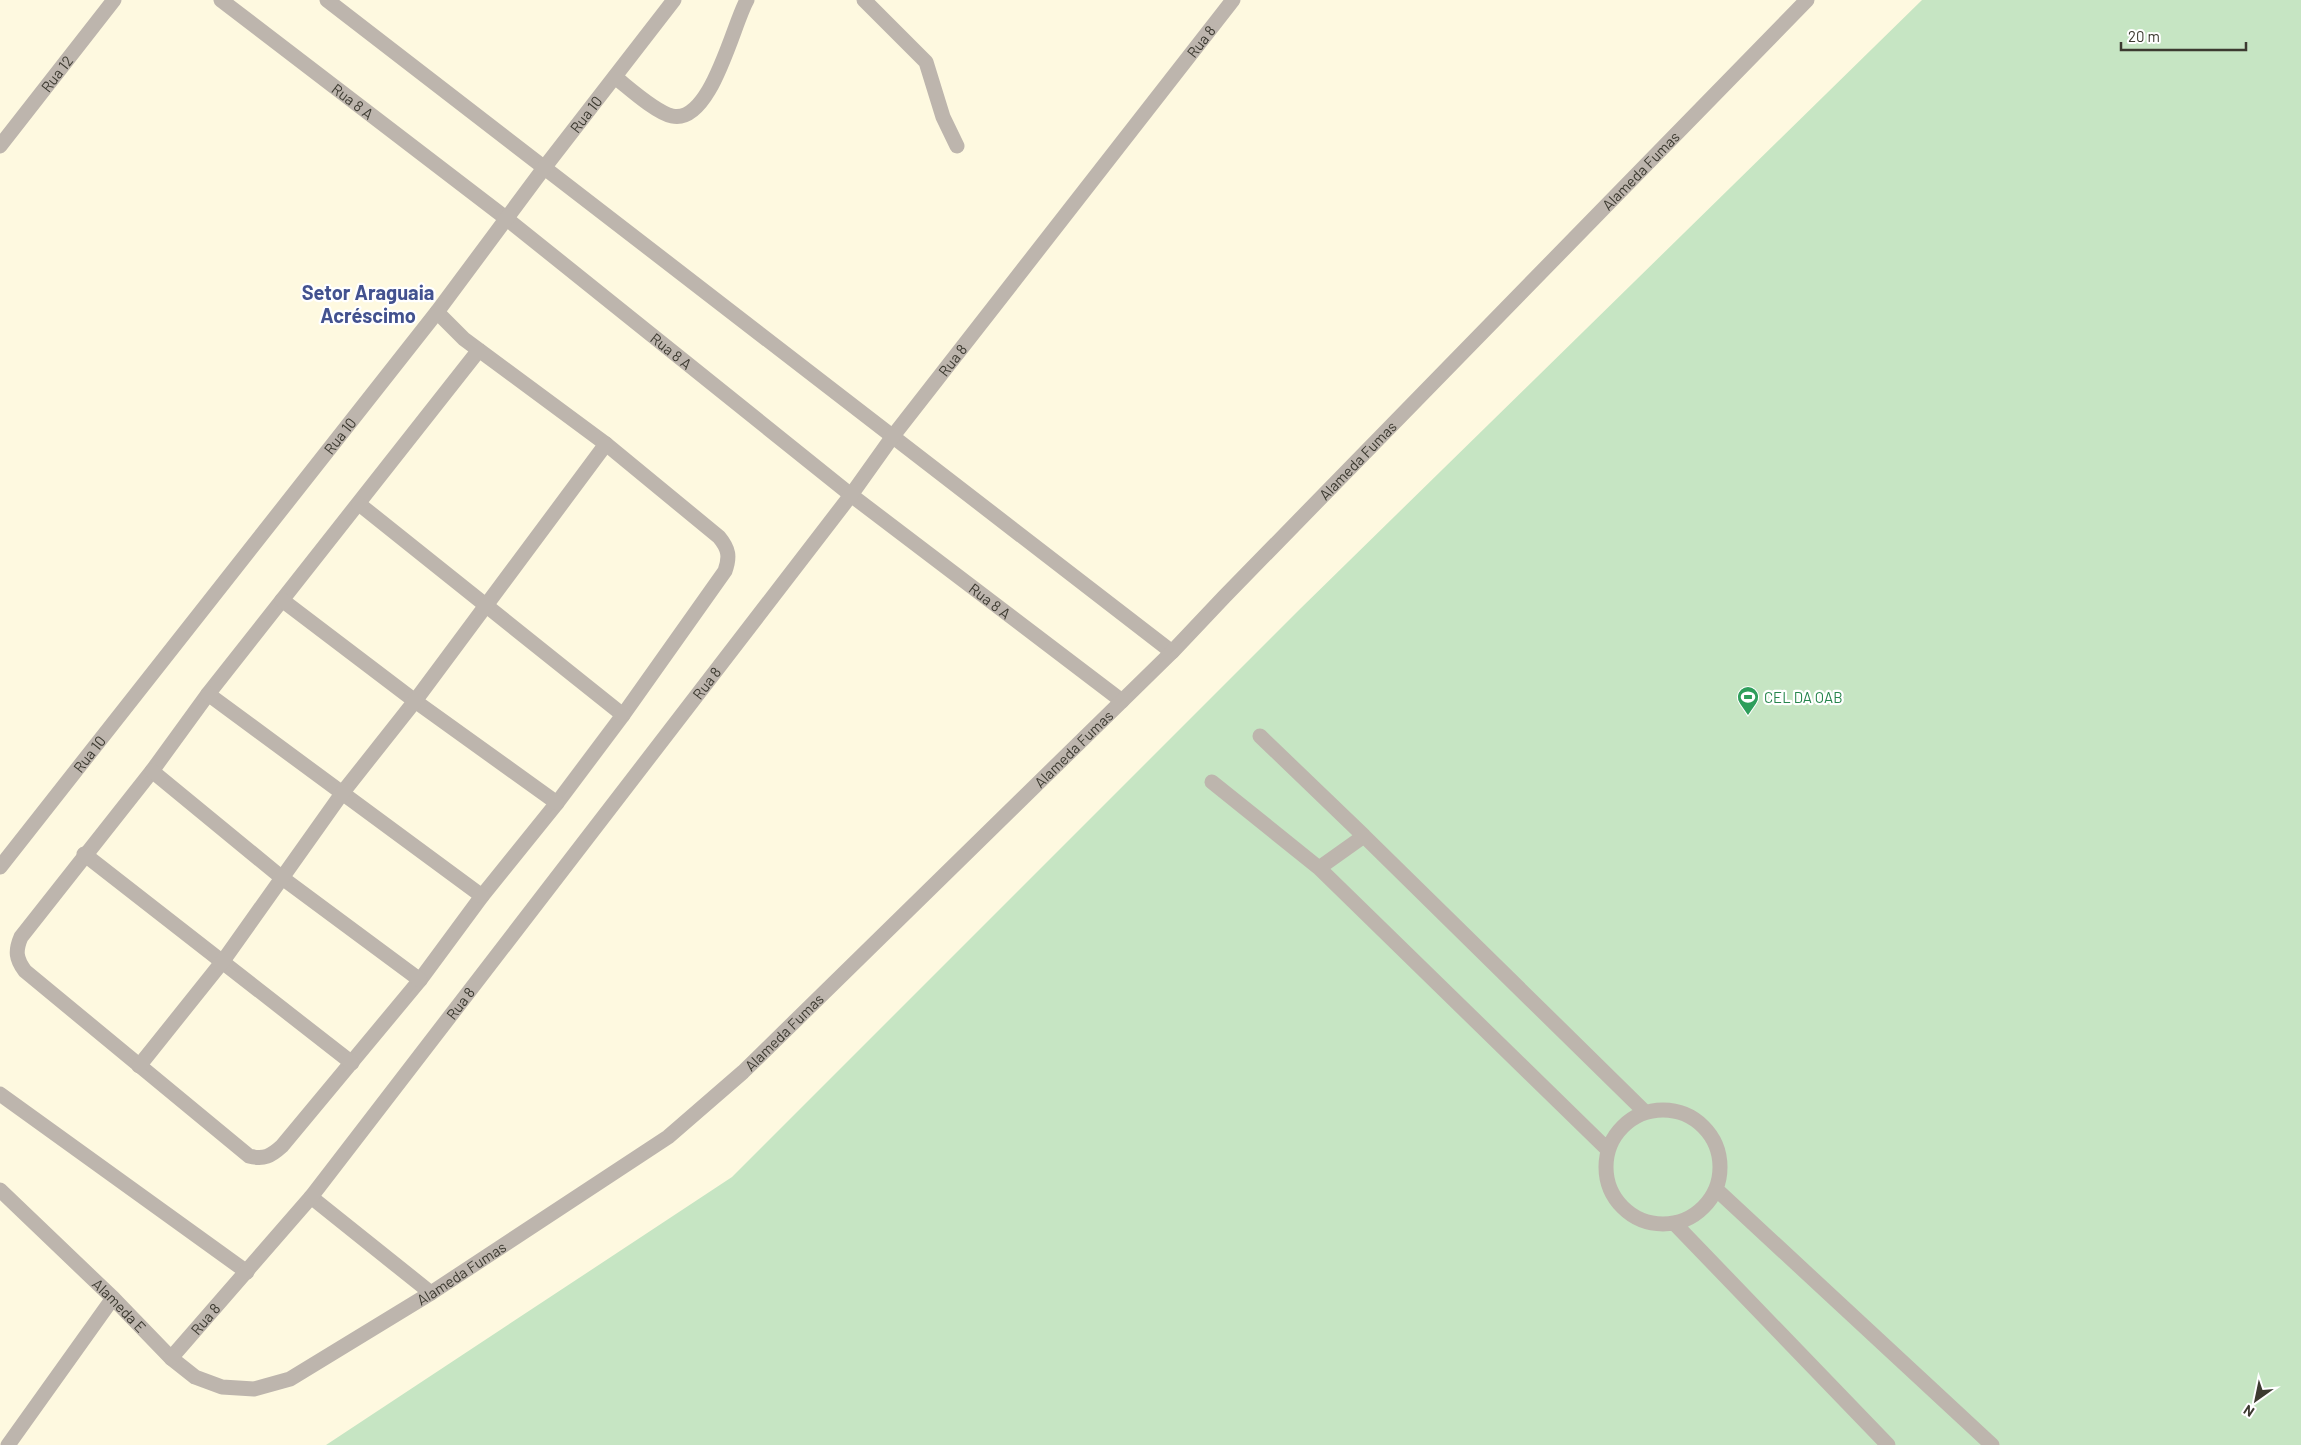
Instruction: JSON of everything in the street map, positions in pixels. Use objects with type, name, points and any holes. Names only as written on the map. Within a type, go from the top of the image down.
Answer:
[{"type":"street","name":"Rua 12","points":[[0,146],[114,0]]},
{"type":"street","name":"Rua 8 A","points":[[221,0],[507,219],[851,495],[1122,701]]},
{"type":"street","points":[[328,0],[1172,652]]},
{"type":"street","name":"Rua 10","points":[[0,867],[437,312],[544,168],[674,0]]},
{"type":"street","points":[[615,77],[672,117],[685,115],[695,107],[711,86],[747,0]]},
{"type":"street","points":[[864,0],[926,62],[943,117],[957,146]]},
{"type":"street","name":"Rua 8","points":[[171,1358],[311,1197],[851,495],[893,436],[1233,0]]},
{"type":"street","name":"Alameda Fumas","points":[[254,1389],[290,1379],[431,1293],[668,1137],[743,1072],[1172,652],[1807,0]]},
{"type":"street","points":[[437,312],[479,350],[606,444],[720,537],[727,547],[729,560],[724,571],[623,716],[557,803],[482,896],[420,980],[282,1146],[272,1155],[261,1159],[249,1156],[238,1149],[25,971],[17,961],[16,949],[20,937],[84,854],[152,771],[208,694],[479,350]]},
{"type":"street","points":[[139,1066],[223,961],[343,792],[487,605],[606,444]]},
{"type":"street","points":[[359,504],[623,716]]},
{"type":"street","points":[[282,600],[557,803]]},
{"type":"street","points":[[208,694],[482,896]]},
{"type":"street","points":[[1260,736],[1645,1112]]},
{"type":"street","points":[[152,771],[281,877],[420,980]]},
{"type":"street","points":[[1212,782],[1318,868],[1608,1150]]},
{"type":"street","points":[[1318,868],[1364,836]]},
{"type":"street","points":[[84,854],[352,1063]]},
{"type":"street","points":[[0,1094],[247,1272]]},
{"type":"street","points":[[1662,1110],[1682,1112],[1698,1121],[1711,1135],[1719,1152],[1721,1171],[1717,1190],[1706,1206],[1692,1217],[1675,1224],[1655,1224],[1636,1218],[1621,1206],[1610,1189],[1606,1170],[1608,1150],[1616,1134],[1629,1121],[1645,1112],[1662,1110]]},
{"type":"street","name":"Alameda E","points":[[0,1190],[113,1298],[171,1358],[195,1377],[222,1388],[254,1389]]},
{"type":"street","points":[[1717,1190],[1992,1445]]},
{"type":"street","points":[[311,1197],[431,1293]]},
{"type":"street","points":[[1675,1224],[1888,1445]]},
{"type":"street","points":[[8,1445],[113,1298]]},
{"type":"green space","name":"CEL DA OAB","points":[[1922,0],[2301,0],[2301,1445],[326,1445],[732,1177],[1300,609]]},
{"type":"place","name":"CEL DA OAB","points":[[1748,716]]},
{"type":"district","name":"Setor Araguaia Acréscimo","points":[[368,304]]}]
